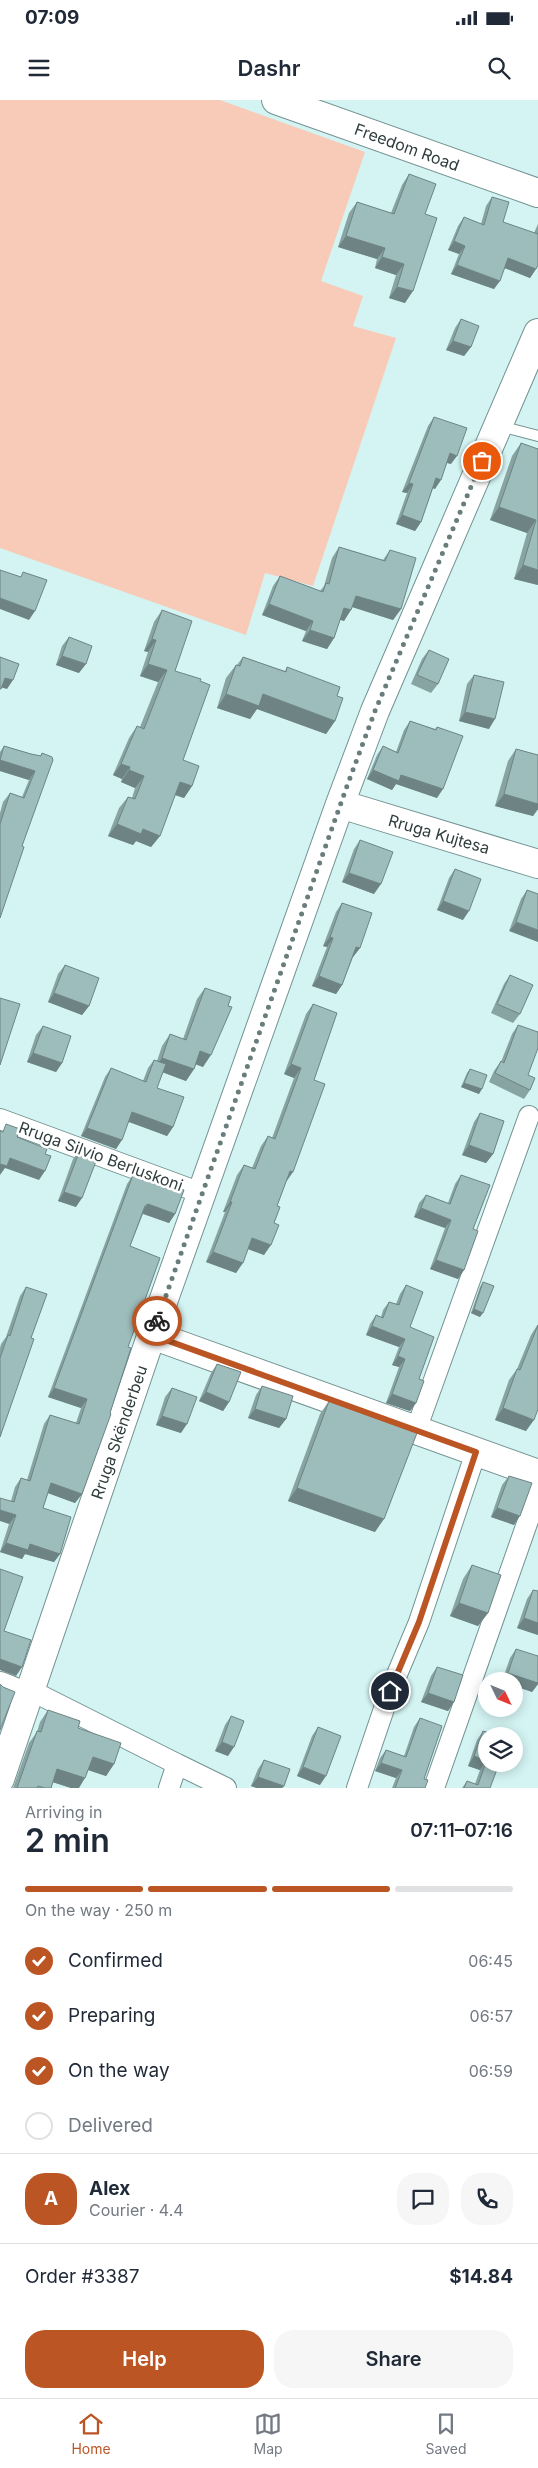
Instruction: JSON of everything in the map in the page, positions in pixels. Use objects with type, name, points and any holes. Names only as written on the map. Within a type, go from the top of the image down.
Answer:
[{"type":"main road","name":"Freedom Road","points":[[276,100],[538,193]]},
{"type":"main road","name":"Rruga Skënderbeu","points":[[0,1779],[201,1193],[340,804],[375,711],[538,333]]},
{"type":"main road","name":"Rruga Kujtesa","points":[[340,804],[538,864]]},
{"type":"main road","points":[[152,1335],[538,1474]]},
{"type":"main road","points":[[0,1686],[29,1694]]},
{"type":"street","points":[[416,1430],[529,1116]]},
{"type":"street","name":"Rruga Silvio Berluskoni","points":[[0,1119],[201,1193]]},
{"type":"street","points":[[357,1788],[390,1691],[419,1622],[476,1452]]},
{"type":"street","points":[[434,1788],[538,1492]]},
{"type":"street","points":[[29,1694],[226,1788]]},
{"type":"street","points":[[169,1788],[177,1764]]},
{"type":"lane","points":[[497,425],[538,436]]},
{"type":"shaded area","points":[[0,100],[220,100],[365,152],[321,281],[363,296],[353,326],[396,338],[313,586],[265,573],[246,635],[0,548]]},
{"type":"building","points":[[409,174],[436,184],[425,214],[437,218],[413,291],[397,287],[404,264],[382,257],[385,248],[346,236],[357,202],[394,214]]},
{"type":"building","points":[[492,197],[509,202],[503,222],[538,234],[538,265],[536,269],[508,258],[500,281],[457,265],[465,246],[454,241],[464,217],[484,225]]},
{"type":"building","points":[[461,319],[479,326],[471,347],[453,341]]},
{"type":"building","points":[[434,417],[467,428],[457,456],[450,453],[441,480],[436,478],[421,522],[402,515],[413,484],[409,483]]},
{"type":"building","points":[[521,443],[538,449],[538,570],[523,565],[536,520],[499,507]]},
{"type":"building","points":[[339,547],[385,561],[390,550],[416,558],[401,609],[356,596],[351,610],[344,608],[334,638],[310,630],[313,621],[269,604],[280,576],[323,592],[326,583],[329,584]]},
{"type":"building","points":[[0,570],[21,577],[23,572],[47,580],[35,611],[0,598]]},
{"type":"building","points":[[162,610],[192,621],[175,671],[201,679],[200,681],[210,685],[183,760],[199,766],[192,786],[180,782],[160,836],[143,829],[141,834],[117,824],[128,797],[135,799],[144,776],[129,770],[130,767],[121,764],[137,726],[144,729],[167,670],[148,664],[156,640],[152,639]]},
{"type":"building","points":[[69,637],[92,646],[86,664],[62,656]]},
{"type":"building","points":[[429,650],[449,659],[438,684],[417,675]]},
{"type":"building","points":[[0,657],[19,664],[13,680],[5,678],[1,689],[0,689]]},
{"type":"building","points":[[243,657],[286,672],[287,667],[340,687],[337,696],[343,698],[335,721],[263,694],[259,706],[226,694],[236,665],[240,666]]},
{"type":"building","points":[[474,675],[504,682],[495,719],[465,712]]},
{"type":"building","points":[[410,721],[436,730],[437,727],[463,736],[443,789],[401,775],[399,781],[373,770],[383,746],[398,753]]},
{"type":"building","points":[[4,746],[41,756],[42,753],[52,757],[53,760],[22,846],[24,847],[0,918],[0,824],[10,793],[24,798],[35,771],[0,760]]},
{"type":"building","points":[[516,749],[538,755],[538,804],[504,794]]},
{"type":"building","points":[[360,840],[393,852],[381,884],[349,873]]},
{"type":"building","points":[[455,869],[481,879],[469,911],[443,901]]},
{"type":"building","points":[[527,890],[538,894],[538,930],[516,922]]},
{"type":"building","points":[[342,903],[372,913],[360,948],[356,947],[342,985],[319,976],[333,938],[330,937]]},
{"type":"building","points":[[65,965],[99,978],[89,1006],[54,993]]},
{"type":"building","points":[[510,975],[533,985],[520,1014],[497,1004]]},
{"type":"building","points":[[205,988],[231,997],[228,1006],[232,1007],[211,1055],[200,1051],[194,1069],[162,1058],[170,1034],[186,1040]]},
{"type":"building","points":[[0,998],[20,1004],[0,1065]]},
{"type":"building","points":[[313,1004],[337,1013],[314,1080],[325,1084],[293,1172],[290,1171],[277,1206],[280,1207],[274,1223],[279,1225],[271,1245],[252,1238],[243,1263],[213,1252],[244,1165],[255,1169],[268,1136],[275,1139],[301,1068],[291,1064]]},
{"type":"building","points":[[518,1025],[538,1032],[538,1048],[528,1075],[535,1078],[530,1090],[495,1073],[501,1061],[504,1063]]},
{"type":"building","points":[[43,1026],[71,1036],[62,1063],[33,1053]]},
{"type":"building","points":[[154,1060],[166,1064],[157,1088],[184,1097],[173,1127],[132,1112],[122,1140],[87,1128],[111,1068],[146,1082]]},
{"type":"building","points":[[470,1069],[487,1075],[482,1089],[464,1083]]},
{"type":"building","points":[[480,1113],[504,1121],[493,1154],[469,1145]]},
{"type":"building","points":[[6,1124],[20,1129],[17,1137],[47,1149],[45,1154],[51,1156],[45,1171],[10,1158],[7,1166],[0,1164],[0,1131],[3,1132]]},
{"type":"building","points":[[80,1150],[98,1156],[82,1198],[64,1192]]},
{"type":"building","points":[[133,1175],[163,1187],[164,1183],[184,1190],[175,1214],[148,1204],[145,1206],[130,1246],[160,1258],[128,1347],[131,1348],[111,1414],[82,1494],[51,1483],[43,1508],[71,1517],[60,1554],[30,1544],[28,1550],[6,1543],[16,1515],[0,1510],[0,1498],[14,1502],[21,1478],[30,1481],[50,1415],[79,1424],[87,1399],[54,1388]]},
{"type":"building","points":[[461,1175],[490,1185],[473,1229],[478,1231],[464,1270],[436,1260],[451,1220],[421,1208],[426,1195],[450,1204]]},
{"type":"building","points":[[483,1282],[494,1286],[483,1313],[474,1309]]},
{"type":"building","points":[[406,1285],[423,1292],[410,1327],[434,1337],[419,1379],[424,1381],[416,1403],[392,1394],[405,1359],[398,1356],[405,1339],[372,1326],[376,1315],[383,1318],[389,1302],[399,1305]]},
{"type":"building","points":[[26,1287],[47,1294],[31,1338],[34,1339],[0,1437],[0,1358],[8,1335],[10,1336]]},
{"type":"building","points":[[538,1325],[538,1409],[534,1420],[503,1408],[517,1369],[520,1370]]},
{"type":"building","points":[[217,1364],[241,1372],[229,1402],[206,1392]]},
{"type":"building","points":[[262,1386],[293,1396],[286,1419],[255,1409]]},
{"type":"building","points":[[172,1388],[197,1397],[187,1424],[162,1416]]},
{"type":"building","points":[[329,1401],[417,1433],[384,1519],[297,1488]]},
{"type":"building","points":[[509,1476],[532,1483],[520,1516],[497,1508]]},
{"type":"building","points":[[472,1565],[501,1575],[488,1613],[459,1603]]},
{"type":"building","points":[[0,1569],[23,1577],[4,1631],[31,1640],[22,1667],[0,1659]]},
{"type":"building","points":[[533,1590],[538,1591],[538,1623],[524,1618]]},
{"type":"building","points":[[516,1649],[538,1656],[538,1683],[523,1678],[523,1672],[508,1672]]},
{"type":"building","points":[[437,1667],[463,1675],[454,1702],[428,1693]]},
{"type":"building","points":[[0,1684],[15,1692],[0,1730]]},
{"type":"building","points":[[48,1710],[80,1721],[78,1728],[121,1743],[114,1764],[93,1757],[85,1778],[57,1769],[51,1788],[38,1786],[37,1788],[17,1788],[37,1731],[41,1732]]},
{"type":"building","points":[[231,1716],[244,1721],[234,1747],[222,1742]]},
{"type":"building","points":[[420,1718],[442,1726],[424,1779],[428,1780],[425,1788],[395,1788],[402,1770],[381,1763],[386,1750],[406,1757]]},
{"type":"building","points":[[318,1727],[341,1736],[326,1776],[303,1767]]},
{"type":"building","points":[[478,1745],[478,1758],[474,1756]]},
{"type":"building","points":[[264,1760],[290,1769],[284,1786],[258,1777]]},
{"type":"building","points":[[483,1772],[496,1772],[490,1788],[464,1788],[467,1781],[478,1785]]},
{"type":"way so far","points":[[157,1321],[375,711],[482,461]]},
{"type":"route","points":[[157,1321],[152,1335],[476,1452],[419,1622],[390,1691]]}]
